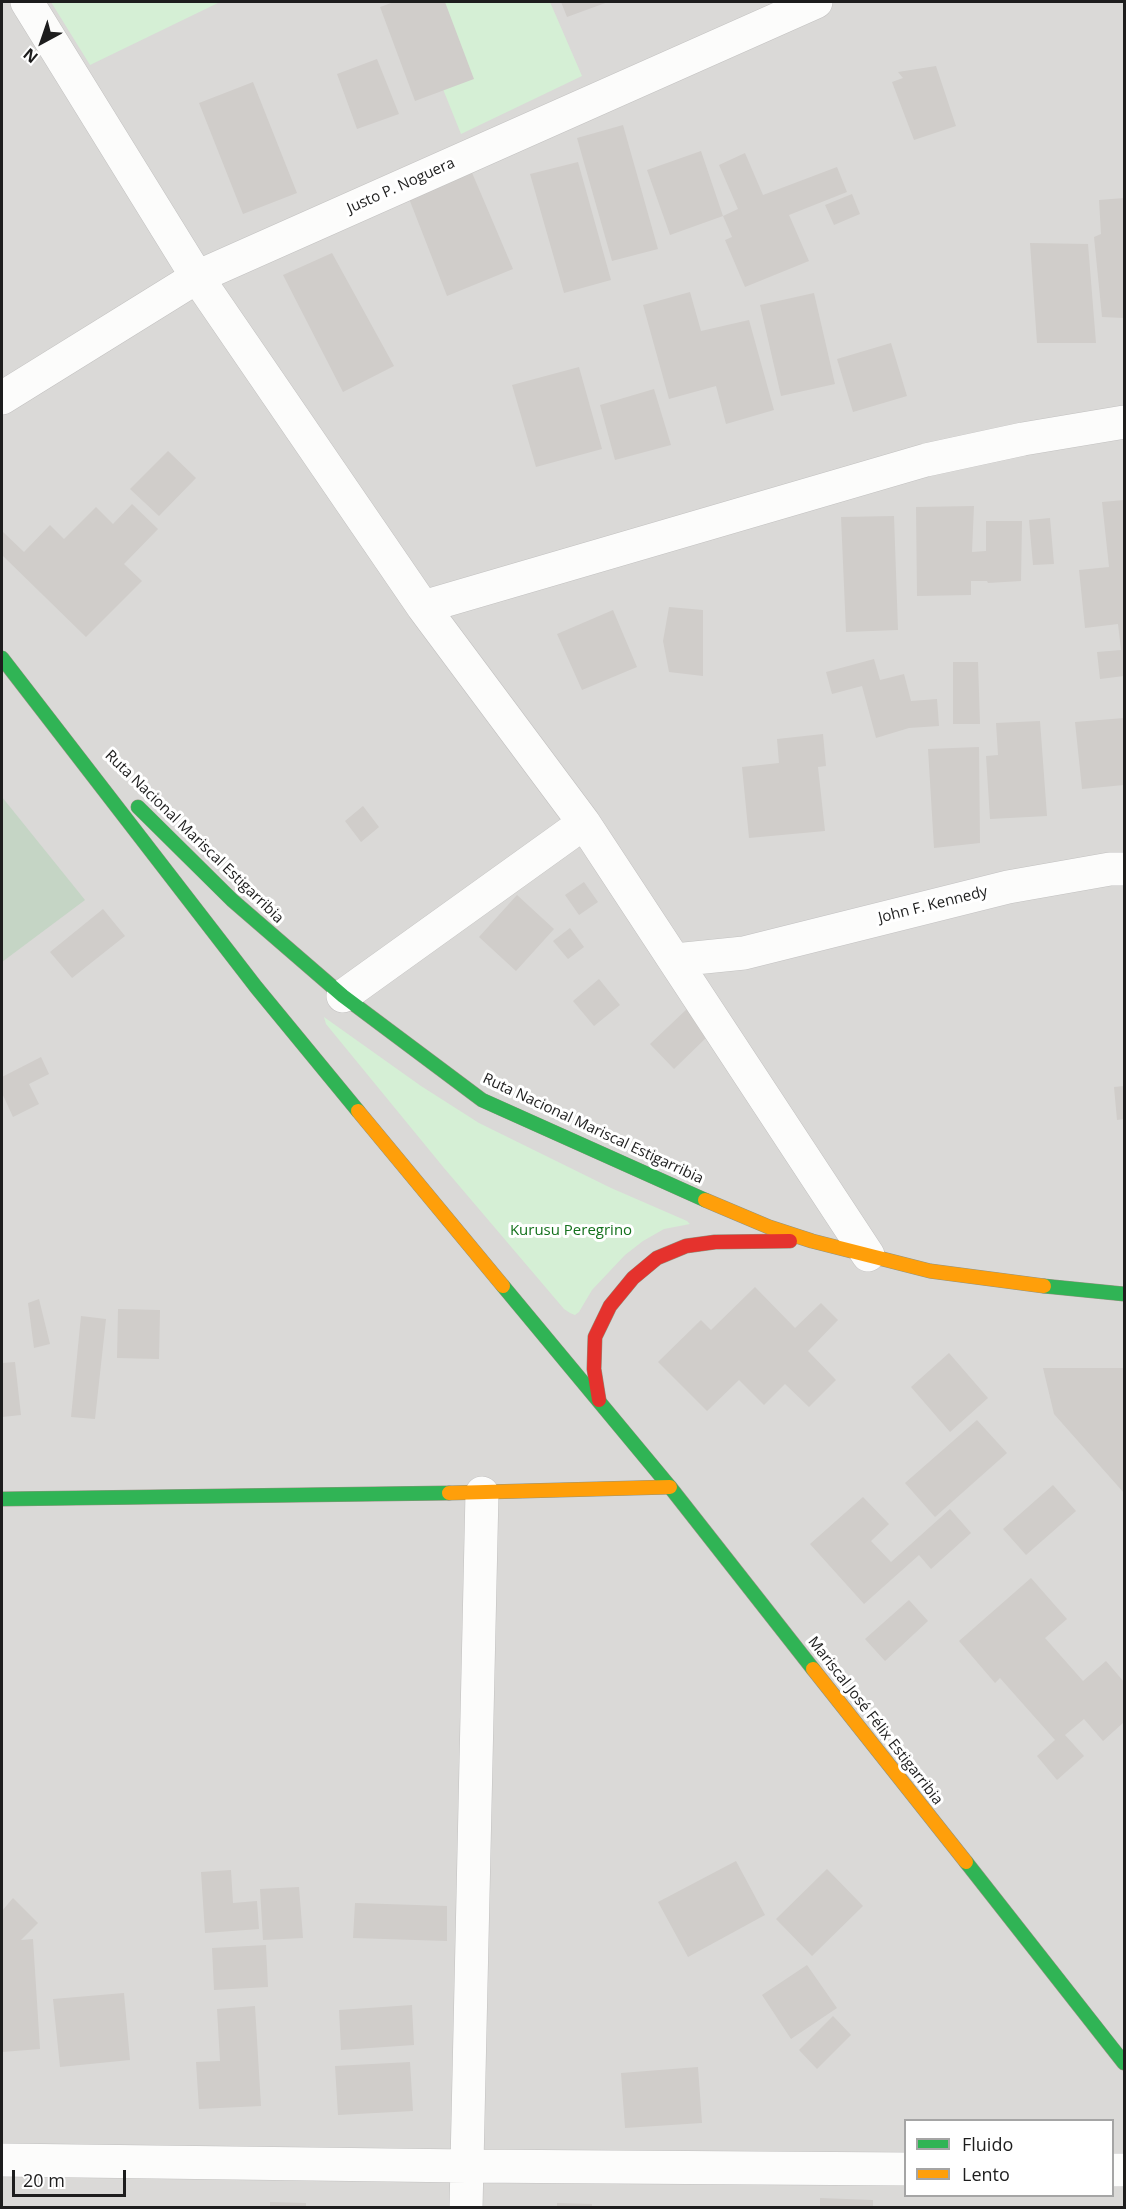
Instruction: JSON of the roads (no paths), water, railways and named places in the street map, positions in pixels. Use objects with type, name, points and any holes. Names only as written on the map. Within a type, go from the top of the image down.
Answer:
[{"type":"main road","name":"Ruta Nacional Mariscal Estigarribia","points":[[2,658],[256,987],[599,1400]]},
{"type":"main road","name":"Ruta Nacional Mariscal Estigarribia","points":[[61,733],[232,900],[343,996],[482,1100],[714,1204],[769,1227],[812,1241],[930,1270],[1028,1285],[1125,1294]]},
{"type":"main road","points":[[599,1400],[594,1370],[595,1337],[610,1306],[633,1278],[657,1258],[686,1246],[715,1242],[812,1241]]},
{"type":"main road","name":"Mariscal José Félix Estigarribia","points":[[599,1400],[1125,2063]]},
{"type":"main road","points":[[2,1499],[482,1493],[670,1487]]},
{"type":"street","points":[[27,2],[197,277],[423,607],[584,823],[868,1256]]},
{"type":"street","name":"Justo P. Noguera","points":[[2,398],[197,277],[816,2]]},
{"type":"street","points":[[423,607],[926,460],[1023,439],[1125,422]]},
{"type":"street","points":[[343,996],[584,823]]},
{"type":"street","name":"John F. Kennedy","points":[[675,960],[744,952],[1008,887],[1110,869],[1125,869]]},
{"type":"street","points":[[466,2208],[482,1493]]},
{"type":"street","points":[[2,2160],[904,2169]]},
{"type":"park label","name":"Kurusu Peregrino","points":[[571,1231]]}]
